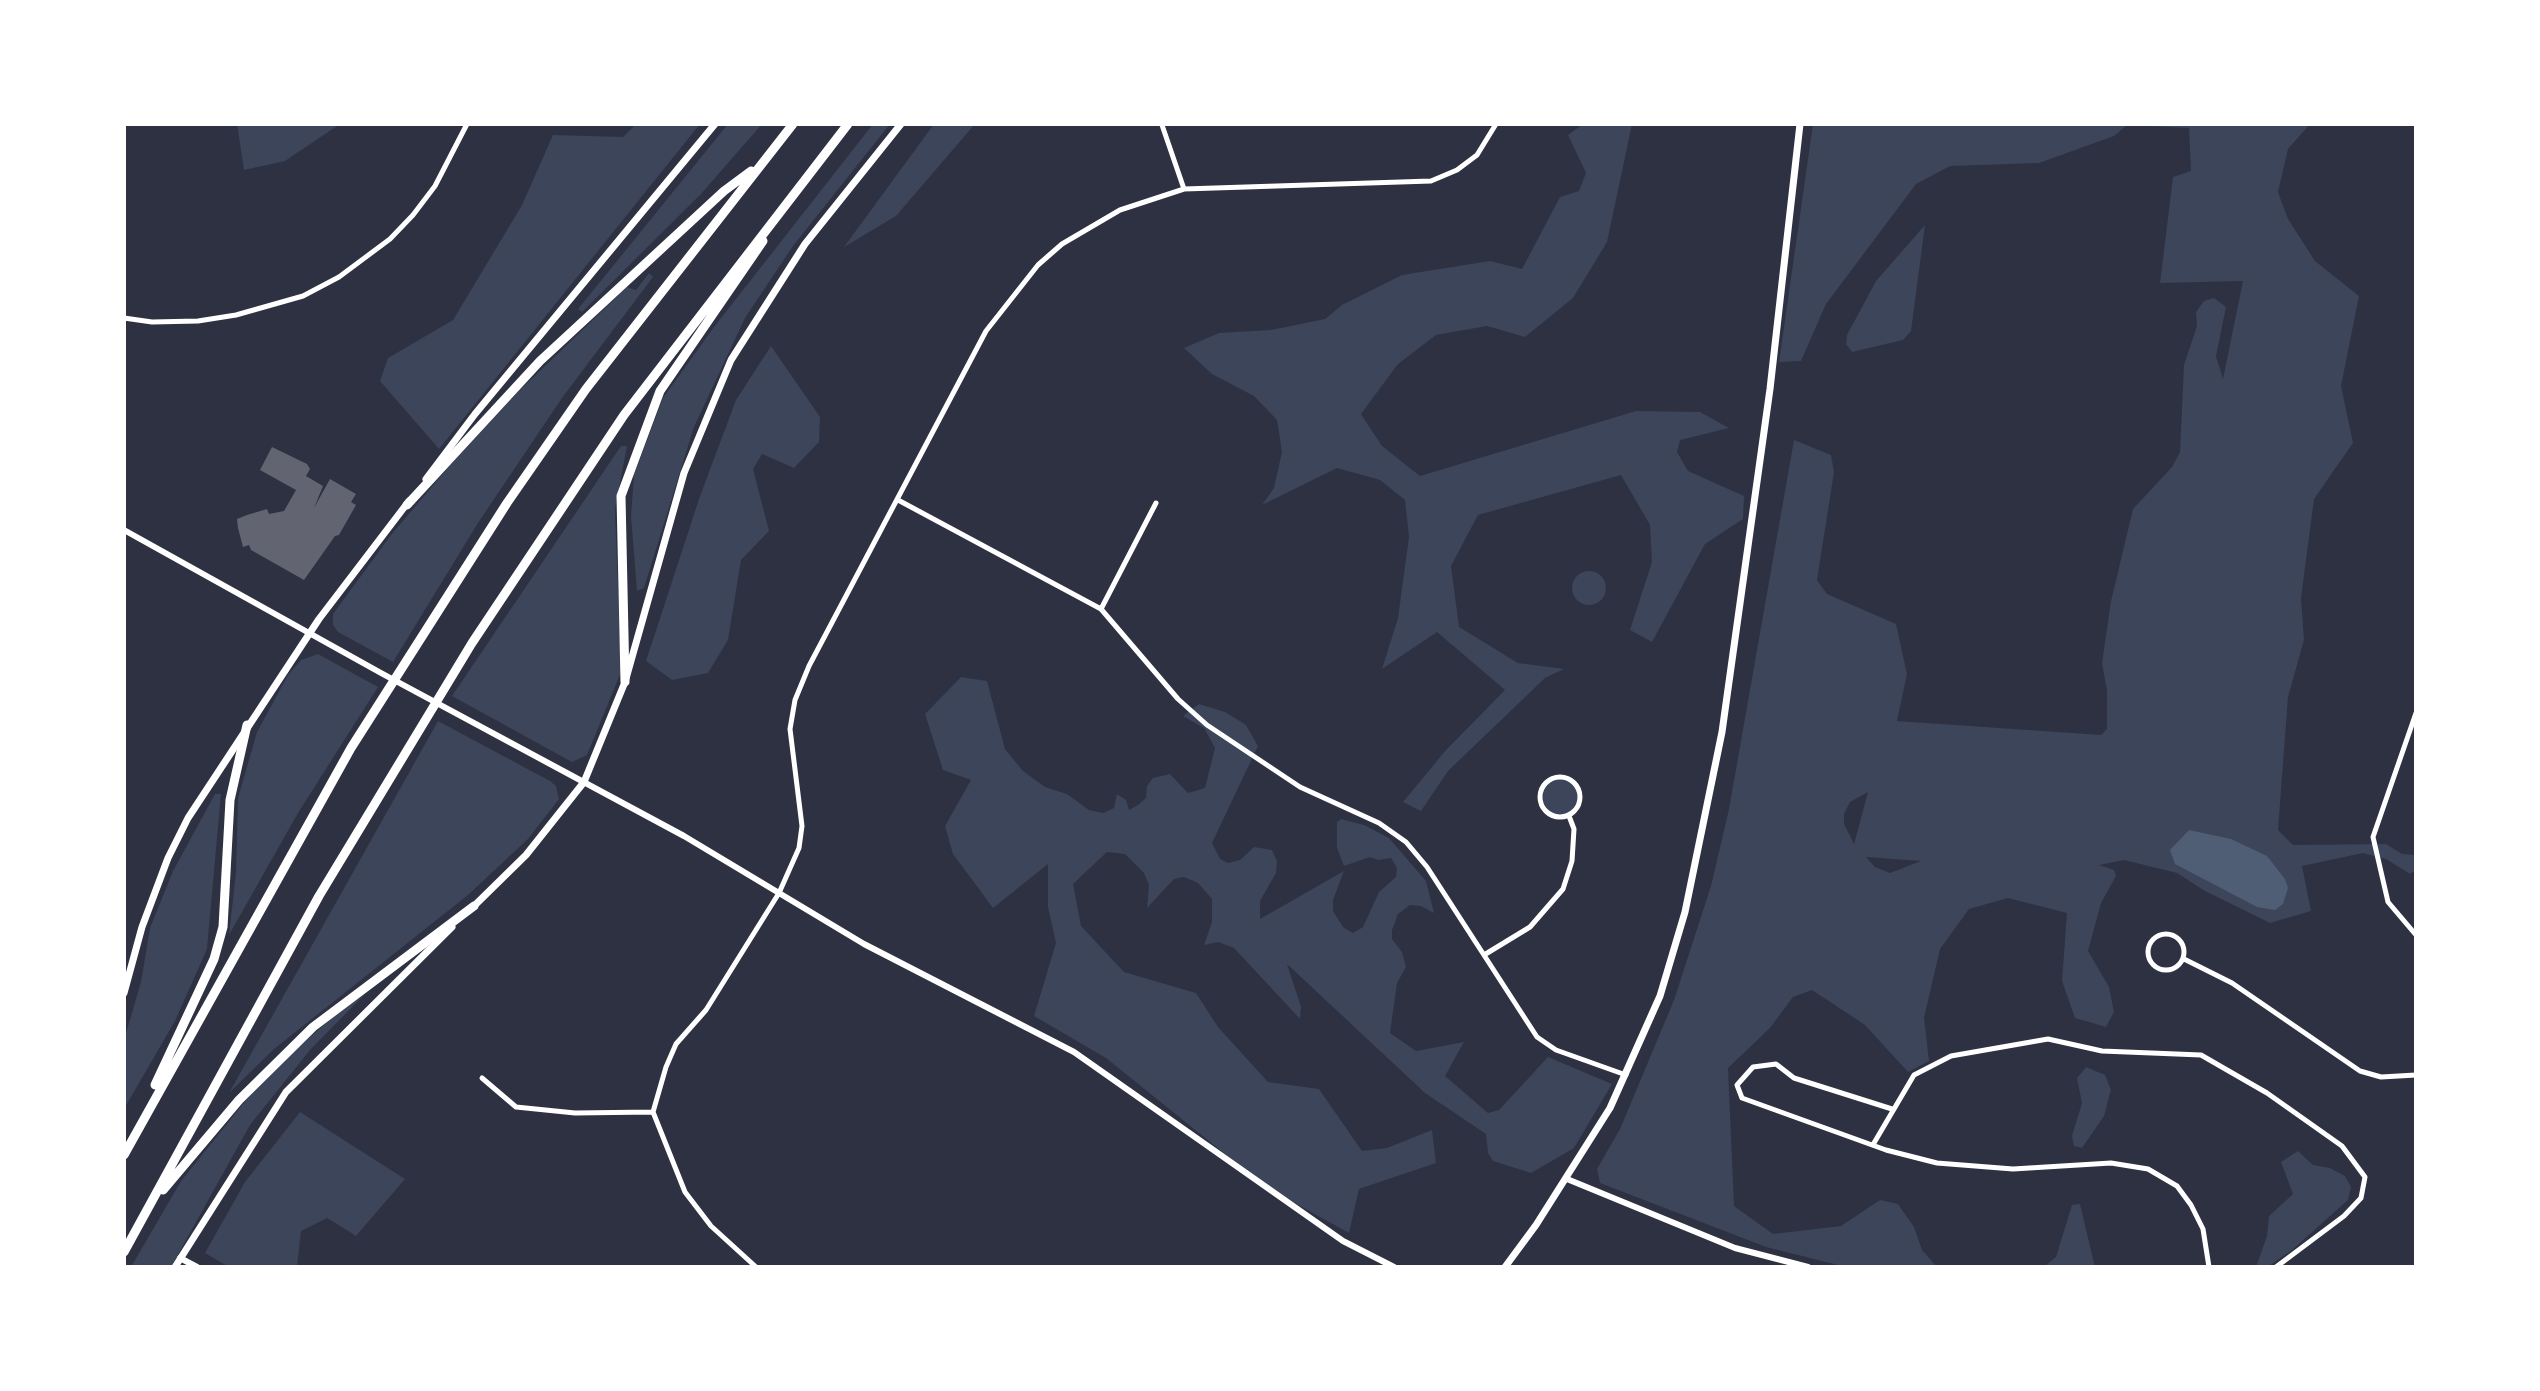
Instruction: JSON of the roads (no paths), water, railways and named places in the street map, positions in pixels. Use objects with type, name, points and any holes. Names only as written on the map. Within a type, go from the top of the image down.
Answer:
[{"type":"highway","points":[[124,1153],[293,848],[441,606],[586,389],[793,124]]},
{"type":"highway","points":[[124,1252],[319,896],[472,643],[624,415],[848,124]]},
{"type":"highway","points":[[407,505],[540,361],[724,191],[760,164]]},
{"type":"highway","points":[[625,682],[621,496],[660,391],[812,169]]},
{"type":"highway","points":[[124,1153],[214,959],[223,927],[230,800],[247,725]]},
{"type":"highway","points":[[148,1208],[239,1100],[313,1027],[474,906]]},
{"type":"main road","points":[[124,993],[142,927],[168,858],[247,725],[310,633],[475,414],[715,124]]},
{"type":"main road","points":[[175,1267],[286,1092],[526,855],[584,782],[625,682],[684,473],[731,360],[805,244],[901,124]]},
{"type":"main road","points":[[1505,1267],[1567,1179],[1626,1075],[1660,996],[1677,942],[1722,732],[1770,389],[1800,124]]},
{"type":"street","points":[[124,318],[152,322],[198,321],[236,315],[303,296],[339,277],[390,239],[413,215],[435,186],[467,124]]},
{"type":"street","points":[[756,1267],[711,1226],[685,1192],[653,1112],[676,1044],[706,1010],[779,893],[799,848],[802,826],[790,752],[795,700],[809,666],[986,331],[1038,265],[1062,244],[1110,215],[1150,198],[1184,189],[1431,181],[1457,170],[1477,155],[1496,124]]},
{"type":"street","points":[[1162,125],[1184,189]]},
{"type":"street","points":[[898,500],[1101,609],[1178,699],[1207,725],[1300,787],[1379,823],[1406,842],[1537,1037],[1556,1050],[1626,1075]]},
{"type":"street","points":[[1101,609],[1156,503]]},
{"type":"street","points":[[124,530],[584,782],[864,944],[1074,1052],[1343,1241],[1394,1267]]},
{"type":"street","points":[[2416,713],[2373,837],[2388,902],[2416,935]]},
{"type":"street","points":[[1552,778],[1573,781],[1580,792],[1579,806],[1569,816],[1556,818],[1542,806],[1542,787],[1552,778]]},
{"type":"street","points":[[1484,955],[1530,927],[1563,889],[1572,861],[1574,829],[1569,816]]},
{"type":"street","points":[[2171,934],[2184,947],[2184,959],[2171,971],[2159,969],[2148,956],[2150,944],[2159,935],[2171,934]]},
{"type":"street","points":[[2184,959],[2232,983],[2360,1071],[2381,1077],[2416,1075]]},
{"type":"street","points":[[1874,1143],[1914,1075],[1951,1056],[2048,1039],[2102,1051],[2201,1055],[2267,1093],[2342,1146],[2365,1177],[2361,1198],[2344,1216],[2276,1267]]},
{"type":"street","points":[[1892,1109],[1794,1078],[1776,1064],[1753,1067],[1737,1085],[1742,1098],[1937,1163],[2013,1169],[2111,1163],[2148,1169],[2177,1186],[2191,1205],[2203,1229],[2209,1267]]},
{"type":"street","points":[[482,1078],[516,1107],[575,1113],[653,1112]]},
{"type":"street","points":[[1567,1179],[1735,1248],[1808,1267]]},
{"type":"street","points":[[180,1258],[197,1267]]}]
